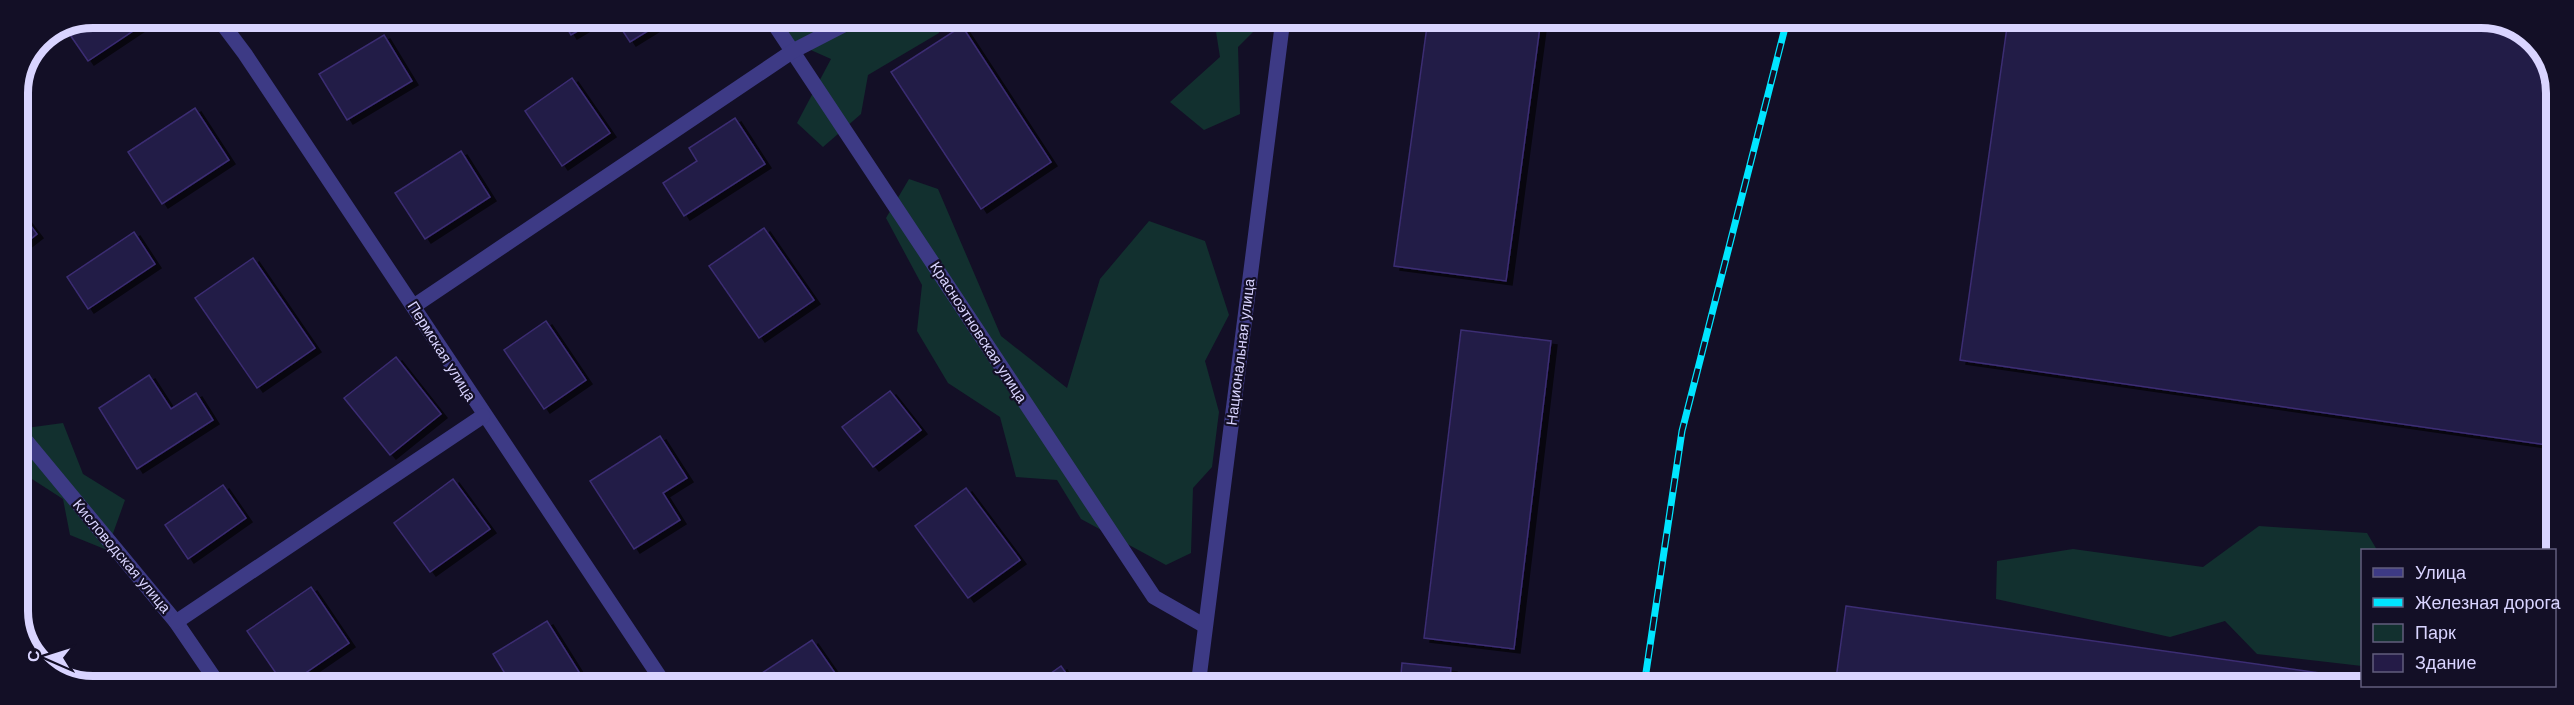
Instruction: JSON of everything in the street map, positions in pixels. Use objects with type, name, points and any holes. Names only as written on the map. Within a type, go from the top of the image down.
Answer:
[{"type":"street","name":"Пермская улица","points":[[226,28],[414,306],[483,416],[659,676]]},
{"type":"street","name":"Красноэтновская улица","points":[[777,28],[1154,597],[1205,626]]},
{"type":"street","points":[[414,306],[793,51],[838,28]]},
{"type":"street","name":"Национальная улица","points":[[1199,676],[1282,28]]},
{"type":"street","points":[[176,622],[483,416]]},
{"type":"street","name":"Кисловодская улица","points":[[29,444],[176,622],[213,676]]},
{"type":"green space","points":[[761,28],[938,28],[939,33],[868,75],[861,114],[823,147],[797,123],[831,59]]},
{"type":"green space","points":[[1215,28],[1257,28],[1238,47],[1240,114],[1204,130],[1170,102],[1220,57]]},
{"type":"green space","points":[[909,179],[938,189],[1001,336],[1067,388],[1100,279],[1149,221],[1205,241],[1229,315],[1205,361],[1219,412],[1212,467],[1193,488],[1191,553],[1166,565],[1081,519],[1057,480],[1016,477],[1000,417],[948,383],[917,331],[922,285],[886,218]]},
{"type":"green space","points":[[63,423],[83,474],[125,500],[107,550],[70,535],[63,499],[29,477],[29,428]]},
{"type":"green space","points":[[2259,526],[2367,533],[2376,549],[2361,549],[2361,666],[2257,654],[2225,621],[2170,637],[1996,599],[1997,561],[2073,549],[2203,567]]},
{"type":"building","points":[[93,28],[138,28],[88,61],[69,33]]},
{"type":"building","points":[[567,28],[583,28],[571,35]]},
{"type":"building","points":[[621,28],[653,28],[630,42]]},
{"type":"building","points":[[959,28],[963,28],[1051,162],[981,209],[891,72]]},
{"type":"building","points":[[1427,28],[1540,28],[1506,281],[1394,266]]},
{"type":"building","points":[[2007,28],[2481,28],[2497,31],[2517,39],[2527,47],[2537,61],[2545,89],[2546,445],[1960,360]]},
{"type":"building","points":[[384,35],[412,81],[347,120],[319,74]]},
{"type":"building","points":[[572,78],[610,133],[562,166],[525,111]]},
{"type":"building","points":[[195,108],[229,160],[162,204],[128,152]]},
{"type":"building","points":[[735,118],[765,164],[684,216],[663,183],[697,161],[689,148]]},
{"type":"building","points":[[461,151],[490,197],[425,239],[395,193]]},
{"type":"building","points":[[28,222],[37,234],[28,241]]},
{"type":"building","points":[[764,228],[814,300],[759,338],[709,266]]},
{"type":"building","points":[[134,232],[155,264],[88,309],[67,277]]},
{"type":"building","points":[[253,258],[315,348],[257,388],[195,298]]},
{"type":"building","points":[[546,321],[586,380],[544,409],[504,350]]},
{"type":"building","points":[[1461,330],[1551,341],[1514,649],[1424,638]]},
{"type":"building","points":[[396,357],[441,414],[390,455],[344,398]]},
{"type":"building","points":[[149,375],[171,409],[196,393],[213,420],[137,469],[99,408]]},
{"type":"building","points":[[890,391],[921,430],[873,467],[842,427]]},
{"type":"building","points":[[660,436],[687,478],[663,493],[680,520],[634,549],[590,481]]},
{"type":"building","points":[[453,479],[490,529],[430,572],[394,523]]},
{"type":"building","points":[[223,485],[246,518],[188,559],[165,525]]},
{"type":"building","points":[[966,488],[1020,560],[968,598],[915,526]]},
{"type":"building","points":[[311,587],[349,643],[301,676],[278,676],[247,631]]},
{"type":"building","points":[[1846,606],[2341,676],[1836,676]]},
{"type":"building","points":[[547,621],[579,672],[572,676],[506,676],[493,654]]},
{"type":"building","points":[[812,640],[837,676],[758,676]]},
{"type":"building","points":[[1402,663],[1451,668],[1450,676],[1401,676]]},
{"type":"building","points":[[1061,666],[1068,676],[1047,676]]},
{"type":"railway","points":[[1645,676],[1682,431],[1785,28]]}]
